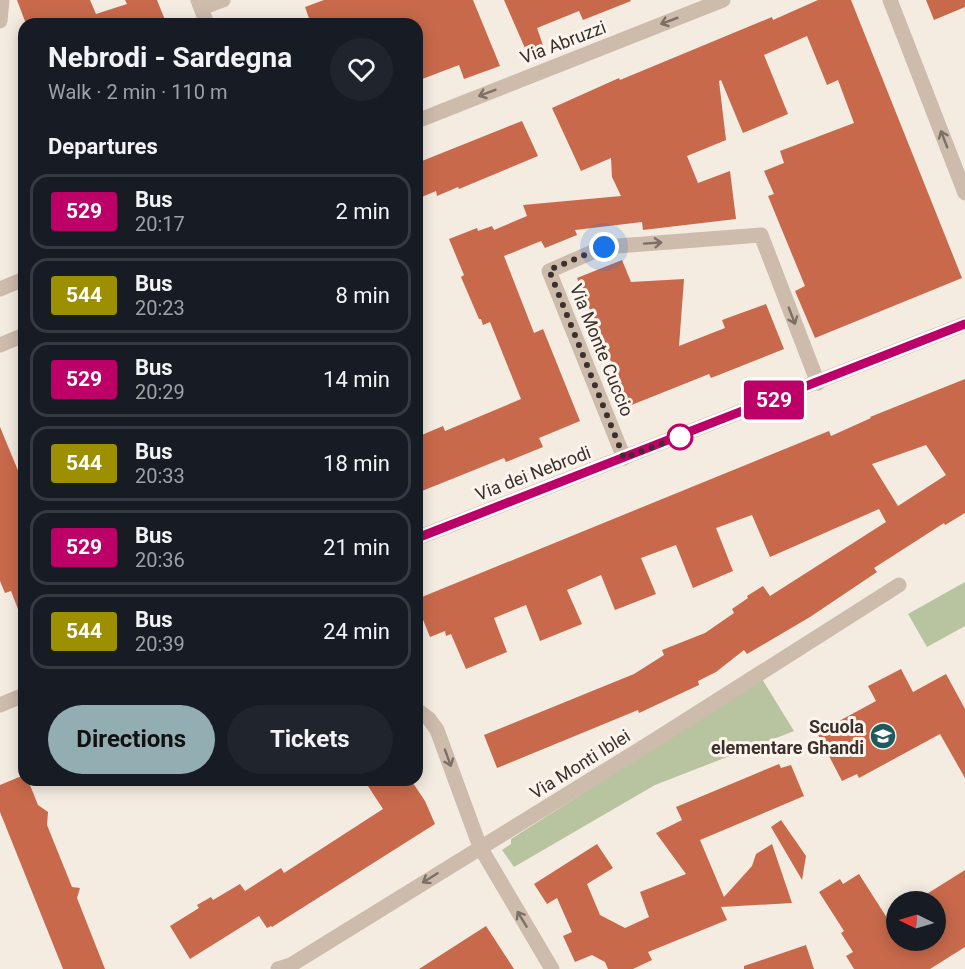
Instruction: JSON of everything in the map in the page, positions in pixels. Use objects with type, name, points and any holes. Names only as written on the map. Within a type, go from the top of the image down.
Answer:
[{"type":"street","points":[[0,21],[3,0]]},
{"type":"street","points":[[200,4],[223,0]]},
{"type":"street","name":"Via Abruzzi","points":[[423,119],[723,0]]},
{"type":"street","points":[[890,0],[965,193]]},
{"type":"street","name":"Via Monte Cuccio","points":[[624,458],[549,270],[604,247],[761,235],[818,383]]},
{"type":"street","points":[[0,289],[18,282]]},
{"type":"street","name":"Via dei Nebrodi","points":[[423,536],[965,324]]},
{"type":"street","points":[[0,345],[18,338]]},
{"type":"street","name":"Via Monti Iblei","points":[[278,969],[291,965],[655,740],[900,585]]},
{"type":"street","points":[[0,705],[18,698]]},
{"type":"street","points":[[423,714],[437,730],[480,847],[552,969]]},
{"type":"green space","points":[[965,582],[965,626],[927,647],[908,614]]},
{"type":"green space","points":[[762,679],[794,731],[655,785],[514,867],[502,850],[511,844],[511,839]]},
{"type":"building","points":[[17,0],[90,0],[96,14],[127,4],[125,0],[157,0],[164,18],[24,18]]},
{"type":"building","points":[[324,0],[473,0],[500,66],[464,79],[459,65],[423,79],[423,18],[309,18],[305,7]]},
{"type":"building","points":[[504,0],[631,1],[583,20],[579,11],[537,28],[544,48],[528,55]]},
{"type":"building","points":[[818,0],[851,0],[962,278],[815,338],[795,291],[805,286],[768,196],[774,194],[764,171],[784,163],[780,151],[854,123],[838,80],[827,85],[807,36],[764,55],[788,114],[743,133],[721,80],[719,81],[726,140],[687,156],[698,183],[730,171],[736,219],[643,230],[642,222],[575,230],[577,235],[545,248],[541,241],[504,256],[534,333],[543,329],[580,421],[539,438],[543,447],[506,462],[504,458],[423,491],[423,434],[443,426],[445,431],[521,399],[490,322],[483,325],[479,319],[461,277],[464,275],[449,239],[477,228],[478,231],[492,226],[494,230],[527,216],[523,205],[621,196],[612,177],[611,158],[581,171],[552,108],[619,78],[620,80],[772,17],[773,20]]},
{"type":"building","points":[[926,0],[965,0],[965,7],[934,20]]},
{"type":"building","points":[[522,121],[538,156],[437,196],[436,191],[423,196],[423,161]]},
{"type":"building","points":[[622,260],[631,282],[684,279],[679,346],[725,328],[722,320],[766,304],[784,349],[711,378],[709,374],[629,406],[577,278]]},
{"type":"building","points":[[965,379],[965,513],[945,525],[944,523],[874,568],[877,572],[810,617],[747,654],[744,650],[716,672],[698,681],[699,685],[639,713],[638,710],[497,768],[484,735],[634,674],[664,655],[662,650],[705,633],[734,613],[732,609],[763,586],[770,596],[886,522],[879,509],[770,557],[752,515],[716,528],[733,571],[693,588],[676,545],[641,558],[656,594],[615,610],[601,575],[567,590],[582,624],[540,641],[526,605],[494,618],[507,652],[466,669],[451,634],[446,636],[445,631],[430,637],[423,620],[423,597],[829,431],[831,436]],"holes":[[[926,445],[946,475],[898,506],[872,464]]]},
{"type":"building","points":[[0,427],[18,470],[18,609],[11,591],[5,593],[0,581]]},
{"type":"building","points":[[901,669],[913,692],[946,674],[965,709],[965,778],[940,734],[859,778],[857,774],[842,781],[817,733],[876,701],[868,686]]},
{"type":"building","points":[[779,764],[781,768],[791,765],[804,796],[700,840],[724,897],[752,866],[756,854],[772,844],[792,903],[721,907],[727,920],[648,952],[652,960],[633,969],[608,969],[605,962],[592,955],[575,962],[563,936],[572,932],[557,898],[547,904],[534,884],[597,844],[613,868],[587,884],[600,915],[625,928],[649,917],[640,892],[686,874],[656,833],[682,820],[676,807]]},
{"type":"building","points":[[18,778],[18,786],[30,786],[38,805],[48,812],[47,825],[72,887],[80,888],[77,898],[105,969],[63,969],[0,812],[0,785]]},
{"type":"building","points":[[368,786],[415,786],[425,801],[435,824],[272,927],[267,928],[259,916],[190,959],[170,926],[199,908],[197,905],[211,897],[213,900],[240,884],[245,891],[281,868],[284,873],[383,809]]},
{"type":"building","points":[[781,820],[806,856],[802,880],[771,827]]},
{"type":"building","points":[[965,870],[965,947],[930,969],[854,969],[846,956],[853,952],[841,933],[844,931],[819,892],[840,879],[843,884],[859,874],[886,916],[886,951],[946,951],[946,891],[932,891]]},
{"type":"building","points":[[486,926],[514,969],[419,969]]},
{"type":"building","points":[[806,945],[814,969],[744,969],[744,966]]},
{"type":"bus line","name":"529","points":[[423,536],[965,324]]},
{"type":"place","name":"Scuola elementare Ghandi","points":[[883,736]]},
{"type":"route","points":[[604,247],[549,270],[624,458],[689,433],[680,437]]}]
